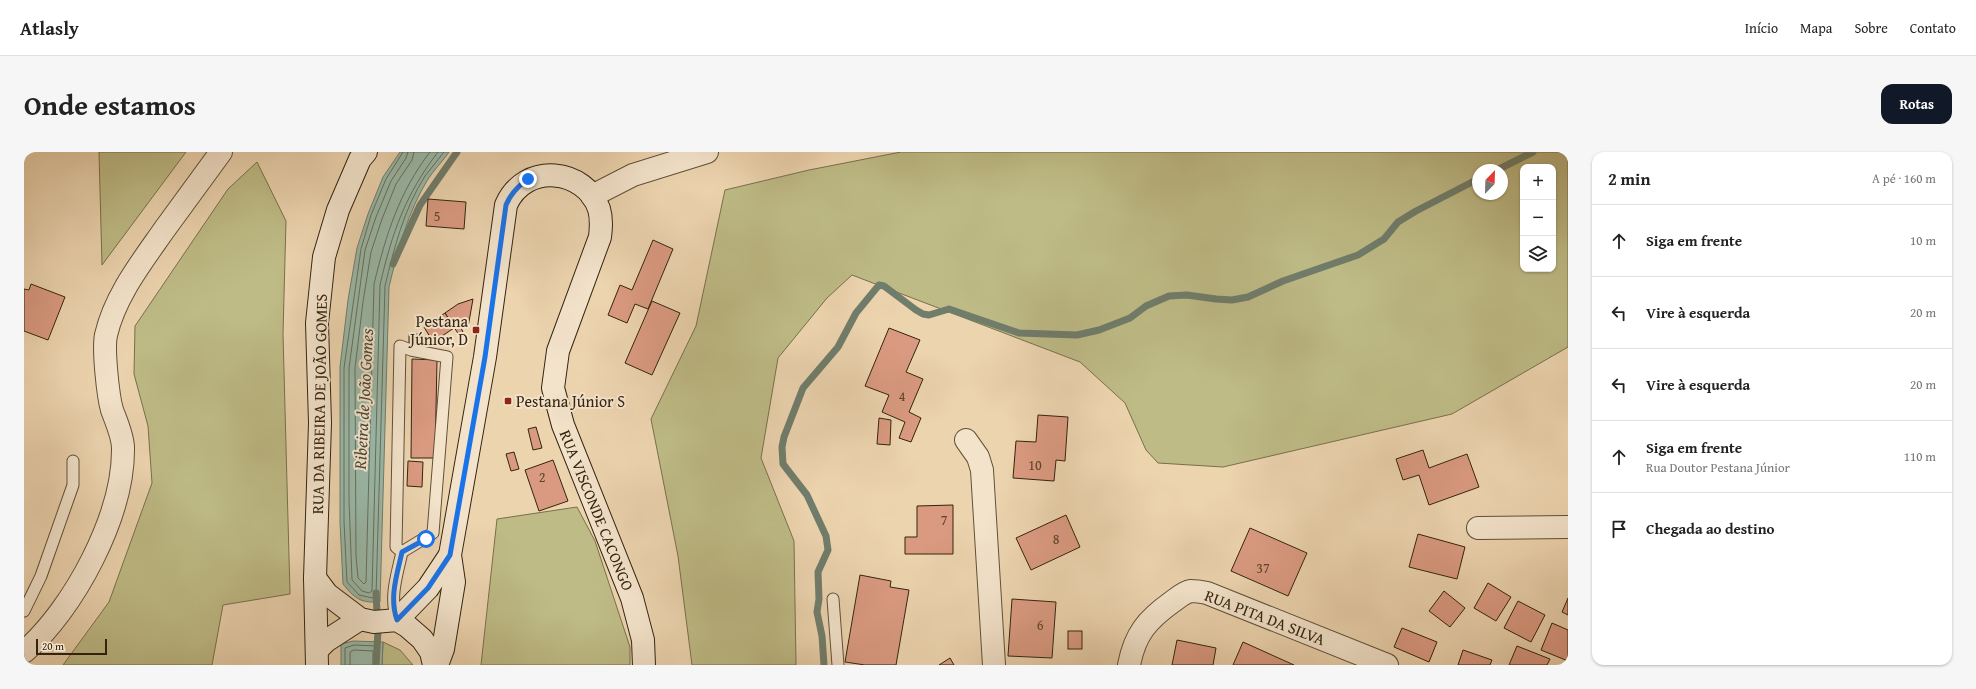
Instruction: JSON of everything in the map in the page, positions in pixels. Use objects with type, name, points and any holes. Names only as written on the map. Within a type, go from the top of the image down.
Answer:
[{"type":"main road","points":[[24,652],[37,641],[70,598],[102,539],[119,489],[123,447],[109,399],[105,337],[113,311],[139,266],[221,152]]},
{"type":"main road","name":"RUA DA RIBEIRA DE JOÃO GOMES","points":[[317,658],[315,578],[320,423],[317,323],[324,257],[338,210],[360,159],[366,152]]},
{"type":"main road","points":[[437,665],[443,649],[454,582],[450,555],[485,357],[506,205],[510,196],[518,186],[528,179],[537,176],[560,176],[581,186],[592,196],[633,175],[707,152]]},
{"type":"main road","name":"RUA VISCONDE CACONGO","points":[[592,196],[599,209],[601,223],[600,237],[558,351],[554,388],[563,425],[632,598],[644,640],[644,665]]},
{"type":"main road","points":[[966,440],[978,457],[982,470],[994,665]]},
{"type":"main road","points":[[1478,528],[1568,527]]},
{"type":"main road","points":[[389,621],[428,588],[450,555]]},
{"type":"main road","points":[[315,578],[349,619],[389,621],[422,639],[431,652],[434,665]]},
{"type":"main road","name":"RUA PITA DA SILVA","points":[[1129,665],[1136,639],[1144,626],[1154,615],[1182,595],[1191,591],[1207,593],[1387,665]]},
{"type":"main road","points":[[317,658],[326,641],[349,619]]},
{"type":"lane","points":[[389,621],[394,610],[393,592],[402,552],[433,533],[447,357],[411,350],[400,346],[396,547],[402,552]]},
{"type":"lane","points":[[24,611],[41,576],[73,485],[73,461]]},
{"type":"lane","points":[[833,599],[838,665]]},
{"type":"shaded area","points":[[99,152],[186,152],[102,265]]},
{"type":"shaded area","points":[[901,152],[1568,152],[1568,347],[1452,414],[1223,467],[1158,463],[1146,450],[1125,403],[1080,362],[852,275],[827,298],[778,358],[761,458],[794,541],[796,665],[692,665],[678,556],[651,419],[696,326],[725,190],[809,170]]},
{"type":"shaded area","points":[[257,162],[286,221],[283,334],[290,594],[223,605],[212,665],[63,665],[109,602],[152,483],[148,426],[134,374],[135,326],[228,189]]},
{"type":"shaded area","points":[[577,507],[595,541],[630,647],[630,665],[481,665],[497,519]]},
{"type":"shaded area","points":[[383,642],[400,650],[413,665],[382,665]]},
{"type":"water","points":[[400,152],[449,152],[428,179],[415,204],[400,245],[389,287],[380,602],[368,602],[355,597],[343,584],[340,522],[340,367],[348,300],[357,248],[368,214],[383,177]]},
{"type":"water","points":[[353,641],[383,642],[382,665],[341,665],[341,644]]},
{"type":"building","points":[[428,199],[466,202],[464,229],[426,226]]},
{"type":"building","points":[[653,240],[673,249],[648,309],[635,304],[627,323],[608,315],[620,285],[632,290]]},
{"type":"building","points":[[31,284],[65,297],[48,340],[24,331],[24,289],[29,290]]},
{"type":"building","points":[[473,299],[468,327],[460,326],[463,332],[459,335],[445,313],[458,304]]},
{"type":"building","points":[[652,301],[680,313],[652,375],[625,363]]},
{"type":"building","points":[[445,313],[454,328],[433,342],[424,327]]},
{"type":"building","points":[[889,328],[920,340],[906,372],[923,379],[909,412],[921,418],[911,442],[899,438],[905,422],[882,412],[889,395],[865,386]]},
{"type":"building","points":[[409,334],[419,334],[419,339],[430,340],[430,345],[409,345]]},
{"type":"building","points":[[412,359],[437,360],[435,458],[411,458]]},
{"type":"building","points":[[1038,415],[1068,417],[1065,461],[1056,460],[1054,481],[1013,478],[1016,441],[1036,442]]},
{"type":"building","points":[[879,418],[891,420],[890,445],[877,444]]},
{"type":"building","points":[[536,427],[542,448],[533,450],[528,429]]},
{"type":"building","points":[[1423,450],[1429,468],[1467,454],[1479,487],[1429,505],[1419,475],[1403,480],[1396,459]]},
{"type":"building","points":[[514,452],[519,469],[511,471],[506,454]]},
{"type":"building","points":[[553,460],[568,501],[539,511],[525,470]]},
{"type":"building","points":[[408,461],[423,462],[422,487],[407,486]]},
{"type":"building","points":[[953,505],[953,554],[905,554],[905,537],[917,537],[917,506]]},
{"type":"building","points":[[1066,515],[1080,547],[1031,570],[1016,538]]},
{"type":"building","points":[[1250,528],[1307,553],[1288,596],[1231,571]]},
{"type":"building","points":[[1418,534],[1465,547],[1457,579],[1409,567]]},
{"type":"building","points":[[860,575],[891,581],[890,587],[909,590],[896,665],[865,665],[845,662]]},
{"type":"building","points":[[1488,583],[1511,597],[1496,621],[1474,608]]},
{"type":"building","points":[[1444,591],[1465,608],[1450,627],[1429,611]]},
{"type":"building","points":[[1568,598],[1568,615],[1562,612]]},
{"type":"building","points":[[1012,599],[1056,602],[1052,658],[1008,656]]},
{"type":"building","points":[[1518,601],[1545,615],[1531,642],[1504,628]]},
{"type":"building","points":[[1552,623],[1568,630],[1568,661],[1541,650]]},
{"type":"building","points":[[1402,628],[1437,642],[1429,662],[1394,647]]},
{"type":"building","points":[[1068,631],[1082,631],[1082,649],[1068,649]]},
{"type":"building","points":[[1177,640],[1216,648],[1213,665],[1172,665]]},
{"type":"building","points":[[1243,642],[1294,665],[1233,665]]},
{"type":"building","points":[[1517,646],[1550,659],[1547,665],[1509,665]]},
{"type":"building","points":[[1463,650],[1492,660],[1490,665],[1458,665]]},
{"type":"building","points":[[950,658],[954,665],[939,665]]},
{"type":"waterway","name":"Ribeira de João Gomes","points":[[393,264],[420,205],[457,152]]},
{"type":"waterway","points":[[1508,164],[1533,152]]},
{"type":"waterway","points":[[824,665],[822,636],[817,612],[819,599],[818,572],[828,550],[826,536],[807,495],[783,464],[782,447],[784,437],[803,388],[838,347],[856,313],[879,285],[884,286],[923,314],[929,315],[949,309],[1019,333],[1077,335],[1099,330],[1130,318],[1146,306],[1169,296],[1187,295],[1232,300],[1248,297],[1283,281],[1358,255],[1384,239],[1398,222],[1472,182]]},
{"type":"waterway","name":"Ribeira de João Gomes","points":[[376,593],[378,631],[376,665]]},
{"type":"place","name":"Pestana Júnior, D","points":[[476,330]]},
{"type":"place","name":"Pestana Júnior S","points":[[508,401]]},
{"type":"route","points":[[426,539],[402,552],[393,592],[394,610],[397,620],[416,603],[450,555],[467,466],[485,357],[506,205],[510,196],[518,186],[528,179]]}]
